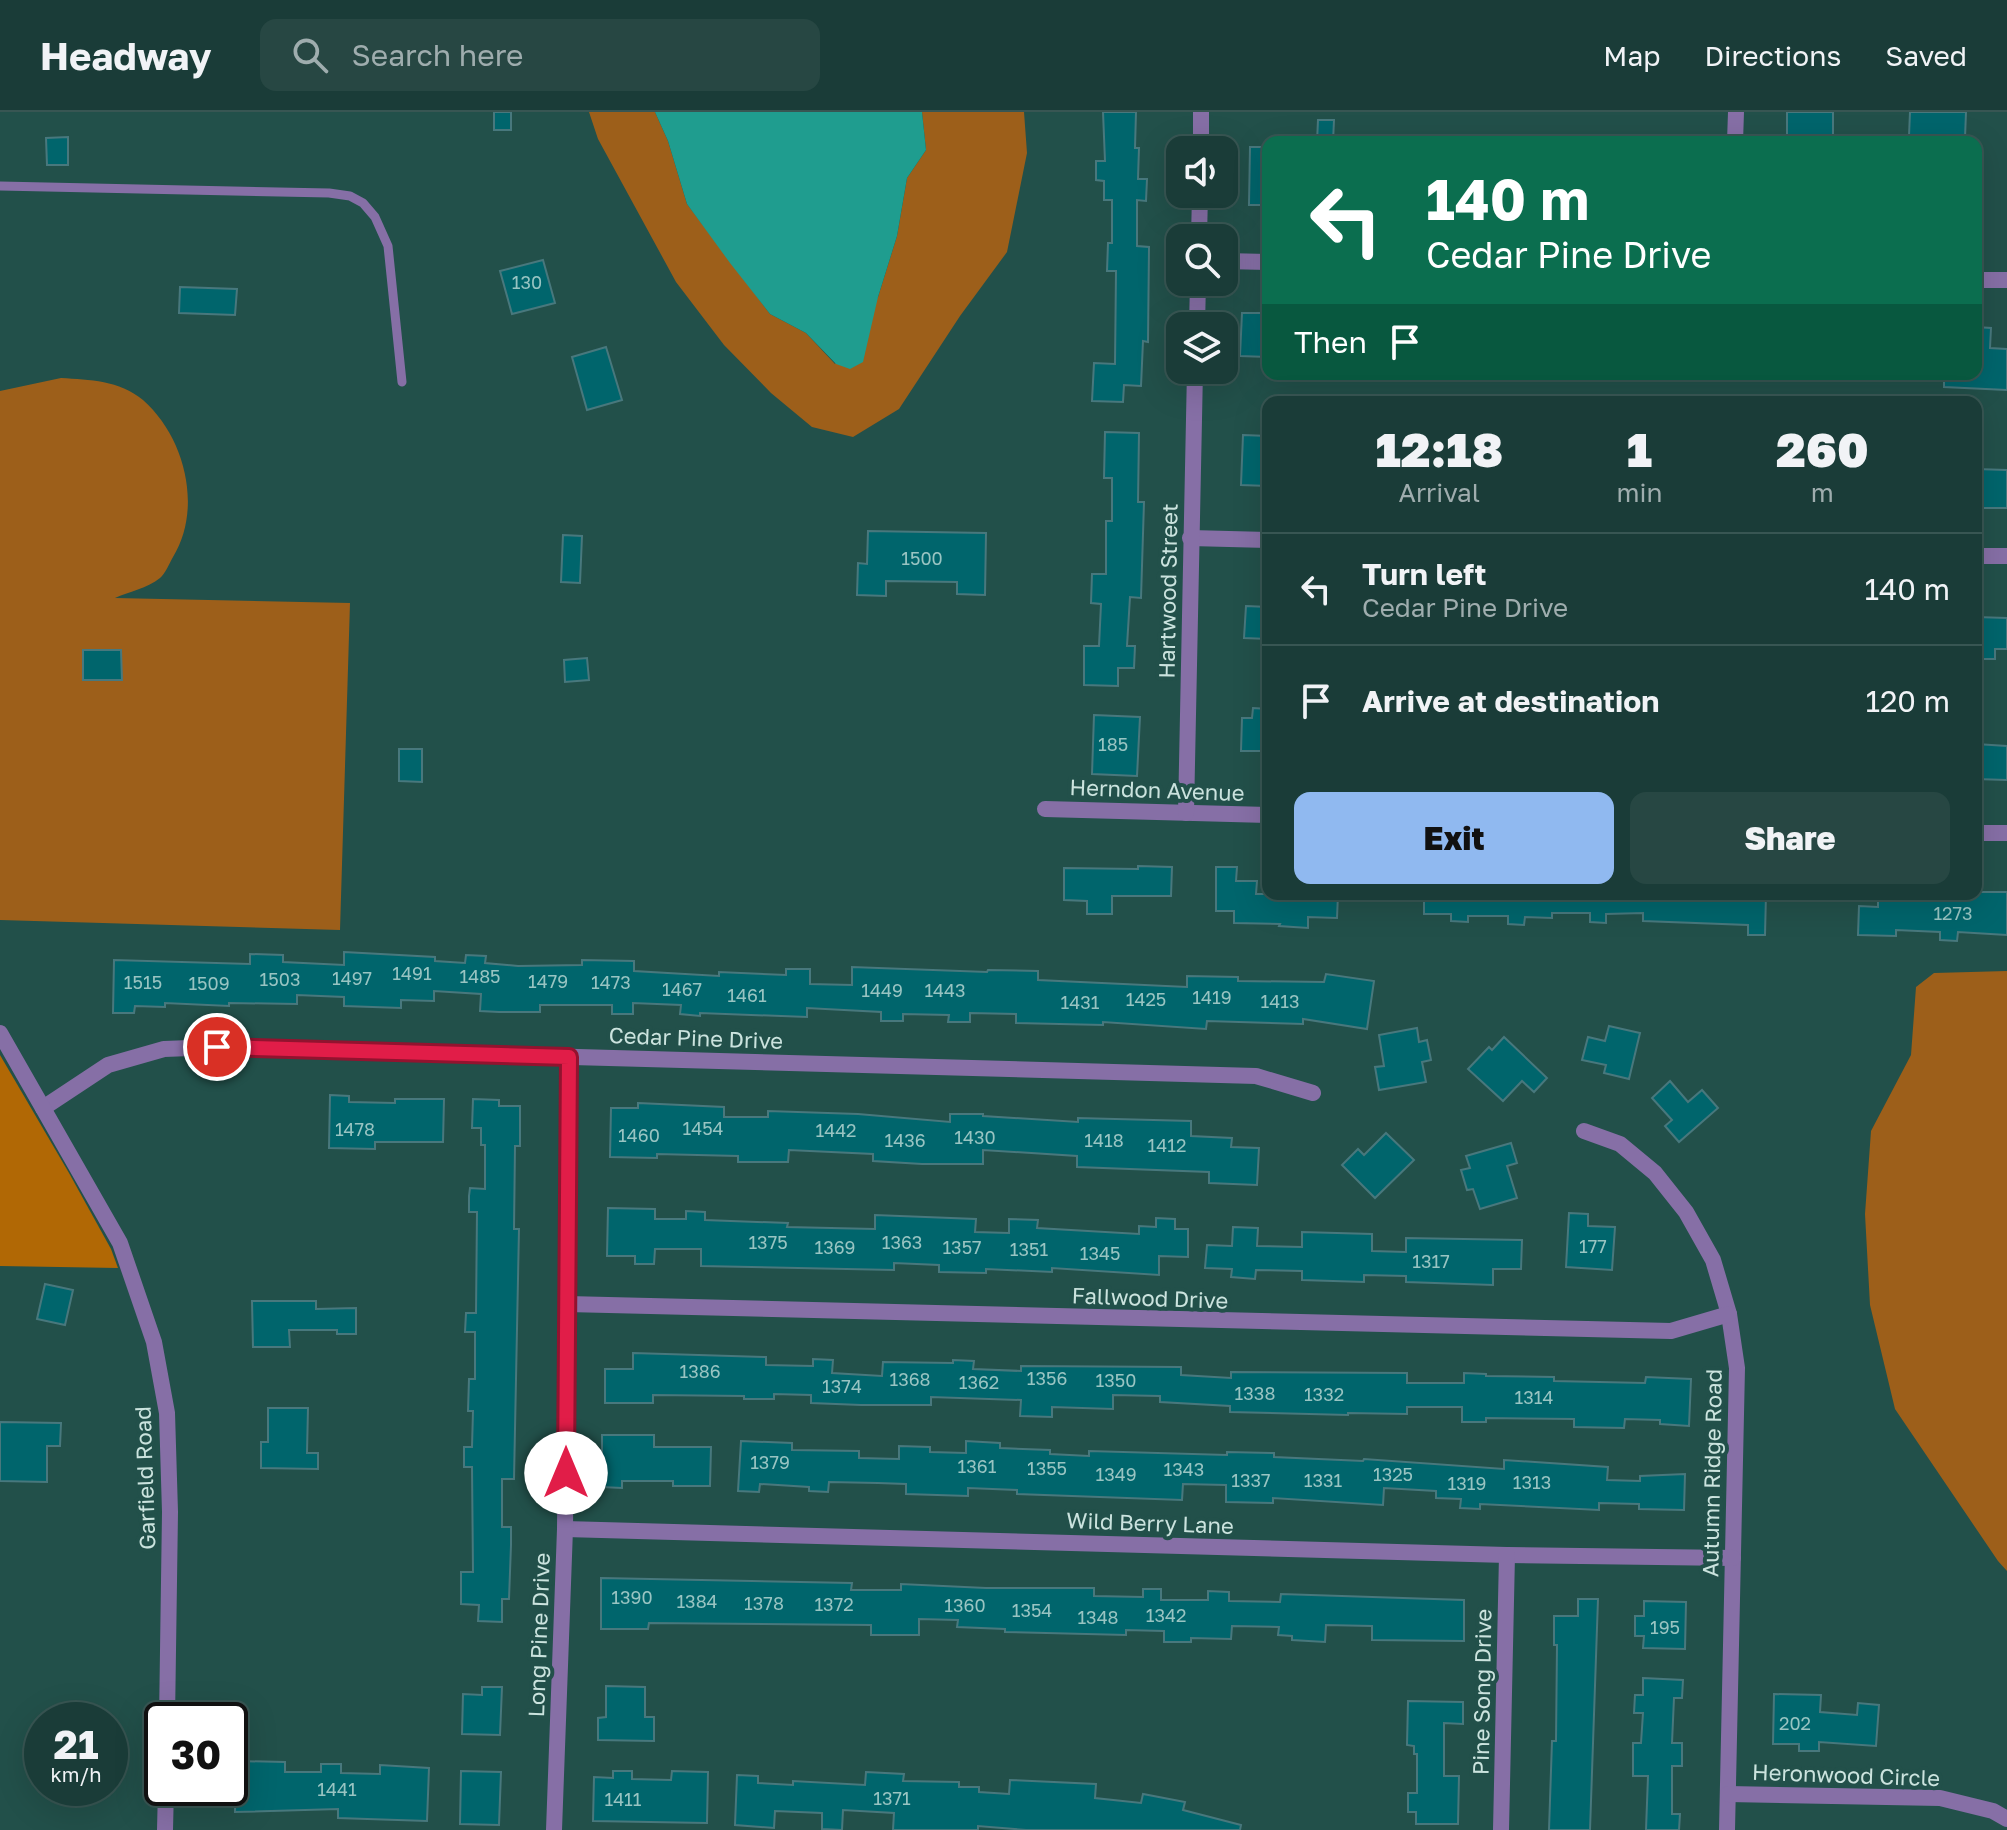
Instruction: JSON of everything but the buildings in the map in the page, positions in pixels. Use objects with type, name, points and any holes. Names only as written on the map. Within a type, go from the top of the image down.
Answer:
[{"type":"street","points":[[1201,112],[1201,136]]},
{"type":"street","points":[[1735,136],[1736,112]]},
{"type":"street","points":[[1238,261],[1262,262]]},
{"type":"street","points":[[1982,280],[2007,280]]},
{"type":"street","name":"Hartwood Street","points":[[1186,813],[1195,384]]},
{"type":"street","points":[[1190,538],[1262,540]]},
{"type":"street","points":[[1982,556],[2007,556]]},
{"type":"street","name":"Herndon Avenue","points":[[1045,809],[1262,815]]},
{"type":"street","points":[[1982,833],[2007,833]]},
{"type":"street","name":"Garfield Road","points":[[0,1033],[120,1243],[154,1342],[167,1413],[170,1512],[167,1702]]},
{"type":"street","name":"Cedar Pine Drive","points":[[43,1108],[108,1065],[164,1049],[298,1048],[1256,1076],[1313,1093]]},
{"type":"street","name":"Long Pine Drive","points":[[554,1830],[565,1529],[569,1057]]},
{"type":"street","name":"Autumn Ridge Road","points":[[1584,1131],[1620,1144],[1655,1173],[1686,1212],[1713,1260],[1729,1314],[1737,1368],[1727,1830]]},
{"type":"street","name":"Fallwood Drive","points":[[567,1304],[1671,1331],[1729,1314]]},
{"type":"street","name":"Wild Berry Lane","points":[[565,1529],[1507,1555],[1733,1558]]},
{"type":"street","name":"Pine Song Drive","points":[[1501,1830],[1507,1555]]},
{"type":"street","name":"Heronwood Circle","points":[[1728,1794],[1940,1798],[1993,1811],[2007,1819]]},
{"type":"street","points":[[165,1830],[166,1806]]},
{"type":"lane","points":[[0,186],[350,196],[363,203],[375,217],[388,246],[402,382]]},
{"type":"shaded area","points":[[589,112],[655,112],[668,141],[687,204],[770,314],[806,333],[835,364],[878,297],[897,236],[907,178],[926,150],[922,112],[1024,112],[1027,153],[1007,252],[960,316],[899,409],[853,437],[812,427],[771,393],[724,345],[676,282],[598,139]]},
{"type":"shaded area","points":[[655,112],[922,112],[926,150],[907,178],[897,236],[878,297],[863,362],[850,369],[836,364],[806,333],[770,314],[687,204],[668,141]]},
{"type":"shaded area","points":[[61,378],[114,385],[134,393],[158,415],[170,433],[185,474],[187,517],[182,538],[167,569],[155,581],[115,598],[350,603],[340,930],[0,920],[0,391]]},
{"type":"shaded area","points":[[2007,971],[2007,1571],[1895,1409],[1870,1305],[1865,1214],[1871,1131],[1911,1055],[1916,987],[1934,973]]},
{"type":"shaded area","points":[[0,1055],[69,1173],[111,1249],[118,1268],[0,1266]]},
{"type":"route","points":[[217,1047],[569,1057],[566,1473]]}]
